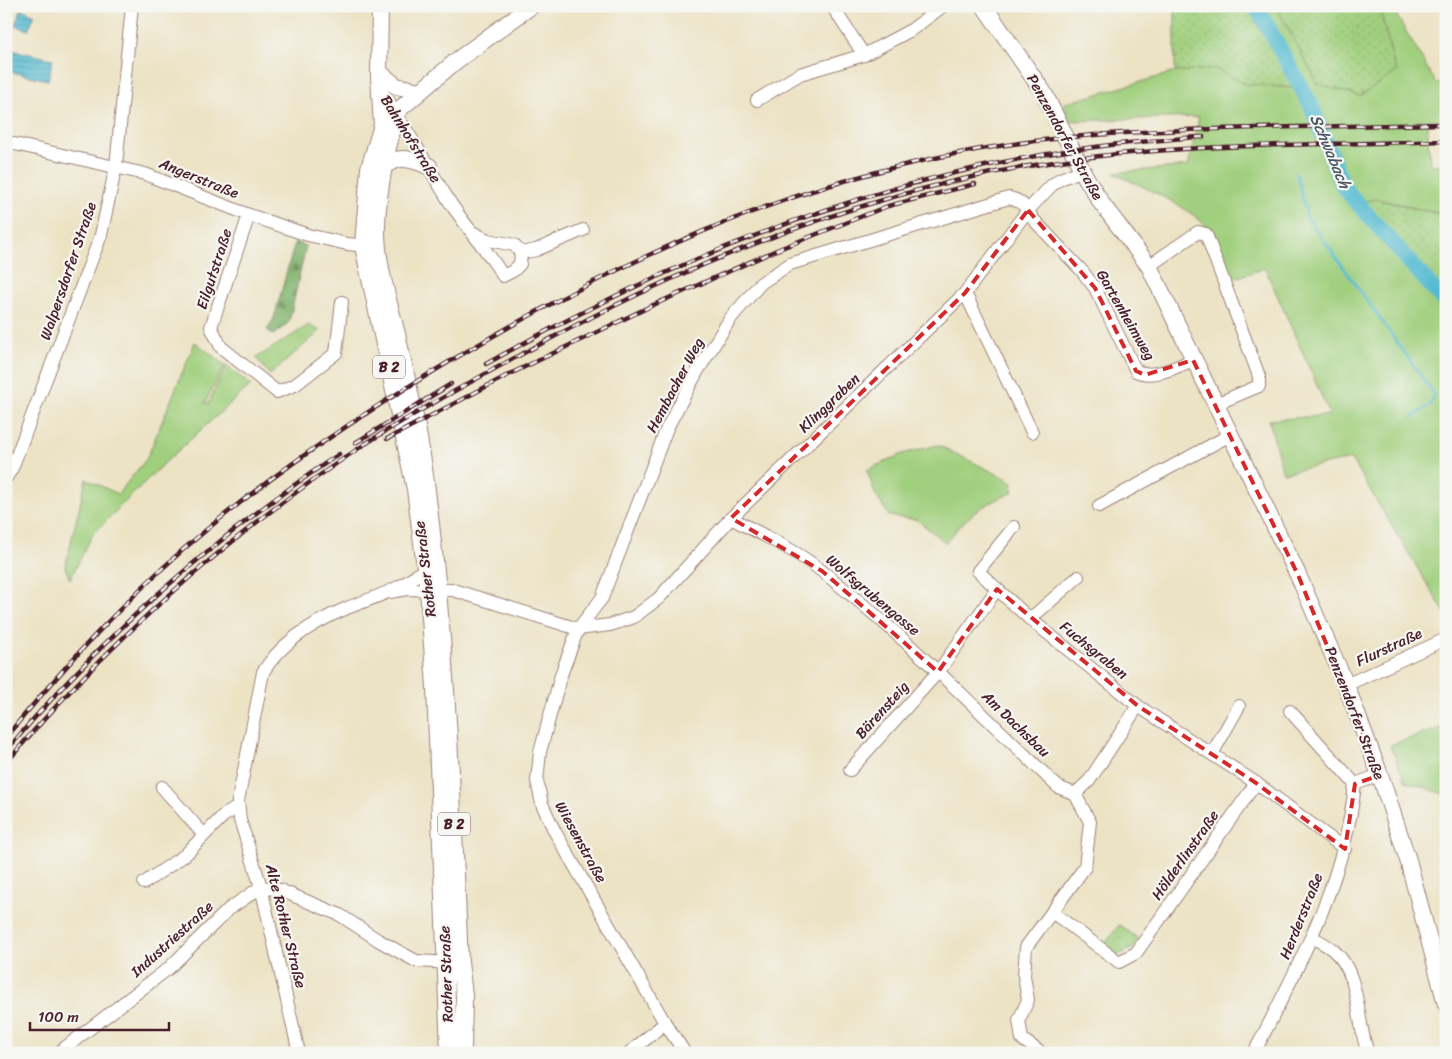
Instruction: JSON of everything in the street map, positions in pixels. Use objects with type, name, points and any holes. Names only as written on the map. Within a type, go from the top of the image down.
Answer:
[{"type":"main road","name":"Bahnhofstraße","points":[[380,6],[380,93],[396,115]]},
{"type":"main road","points":[[382,125],[516,12],[531,6]]},
{"type":"main road","name":"Penzendorfer Straße","points":[[984,6],[1044,93],[1102,204],[1149,266],[1298,575],[1346,685],[1380,775],[1408,860],[1446,1004]]},
{"type":"main road","points":[[379,72],[396,86],[420,91]]},
{"type":"main road","name":"Rother Straße","points":[[380,93],[382,125],[369,168],[371,246],[415,489],[425,568],[434,590]]},
{"type":"main road","name":"Rother Straße","points":[[396,115],[385,166],[377,224],[371,246],[410,392],[428,492],[453,963],[448,1053]]},
{"type":"main road","points":[[385,166],[391,161],[405,158],[429,166]]},
{"type":"main road","name":"Rother Straße","points":[[453,963],[464,995],[463,1053]]},
{"type":"street","name":"Walpersdorfer Straße","points":[[6,478],[12,468],[101,235],[116,166],[132,6]]},
{"type":"street","points":[[832,6],[864,55]]},
{"type":"street","points":[[757,100],[800,74],[864,55],[911,30],[944,6]]},
{"type":"street","name":"Bahnhofstraße","points":[[396,115],[453,206],[487,249],[503,276],[513,271],[520,264],[520,252]]},
{"type":"street","name":"Angerstraße","points":[[6,142],[145,174],[249,215],[308,235],[347,244],[371,246]]},
{"type":"street","name":"Klinggraben","points":[[578,629],[610,625],[634,617],[659,598],[732,518],[965,292],[1028,210],[1060,179],[1083,170]]},
{"type":"street","name":"Hembacher Weg","points":[[578,629],[602,598],[667,428],[730,319],[761,282],[790,264],[1009,198],[1016,199],[1028,210]]},
{"type":"street","name":"Gartenheimweg","points":[[1028,210],[1032,218],[1082,271],[1095,288],[1136,371],[1145,375],[1165,371],[1193,360]]},
{"type":"street","name":"Eilgutstraße","points":[[249,215],[211,327],[221,347],[277,392],[295,385],[336,353],[342,302]]},
{"type":"street","points":[[472,232],[488,240],[514,245],[520,252],[536,250],[583,230]]},
{"type":"street","points":[[1149,266],[1198,232],[1206,234],[1259,376],[1259,386],[1216,404]]},
{"type":"street","points":[[965,292],[1032,432]]},
{"type":"street","points":[[1099,506],[1230,434]]},
{"type":"street","name":"Wolfsgrubengasse","points":[[732,518],[780,544],[822,571],[938,672]]},
{"type":"street","name":"Fuchsgraben","points":[[1014,527],[978,571],[1030,618],[1138,706],[1256,782]]},
{"type":"street","name":"Alte Rother Straße","points":[[299,1053],[262,887],[240,820],[238,807],[240,784],[262,672],[273,656],[297,635],[346,609],[390,592],[417,576],[425,568]]},
{"type":"street","points":[[1030,618],[1078,578]]},
{"type":"street","points":[[938,672],[997,589]]},
{"type":"street","points":[[434,590],[453,590],[578,629]]},
{"type":"street","name":"Alte Rother Straße","points":[[390,592],[434,590]]},
{"type":"street","name":"Wiesenstraße","points":[[578,629],[561,675],[540,752],[537,781],[542,804],[555,832],[665,1023],[685,1053]]},
{"type":"street","name":"Flurstraße","points":[[1346,685],[1446,639]]},
{"type":"street","name":"Bärensteig","points":[[850,770],[938,672]]},
{"type":"street","name":"Am Dachsbau","points":[[938,672],[1058,787],[1075,794]]},
{"type":"street","points":[[1041,1053],[1022,1040],[1019,1020],[1028,1000],[1024,976],[1026,947],[1085,867],[1090,822],[1075,794],[1089,781],[1138,706]]},
{"type":"street","points":[[1212,754],[1239,706]]},
{"type":"street","points":[[1290,711],[1355,784],[1380,775]]},
{"type":"street","points":[[1256,782],[1345,849]]},
{"type":"street","name":"Hölderlinstraße","points":[[1052,912],[1119,962],[1136,953],[1256,782]]},
{"type":"street","name":"Herderstraße","points":[[1254,1053],[1312,937],[1345,849],[1355,784]]},
{"type":"street","points":[[162,787],[204,835]]},
{"type":"street","points":[[144,883],[186,855],[223,816],[238,807]]},
{"type":"street","points":[[262,887],[280,890],[340,915],[378,940],[416,961],[453,963]]},
{"type":"street","name":"Industriestraße","points":[[58,1053],[169,968],[229,909],[262,887]]},
{"type":"street","points":[[1312,937],[1333,950],[1344,963],[1352,983],[1368,1053]]},
{"type":"street","points":[[629,1053],[665,1023]]},
{"type":"highlighted area","points":[[1028,210],[1095,288],[1136,371],[1145,375],[1193,360],[1298,575],[1380,775],[1355,784],[1345,849],[1256,783],[1138,706],[997,589],[938,672],[822,571],[731,518],[965,293]]},
{"type":"green space","points":[[1175,6],[1247,6],[1294,88],[1246,84],[1215,69],[1175,72]]},
{"type":"green space","points":[[1247,6],[1276,6],[1318,84],[1396,72],[1379,6],[1397,6],[1397,16],[1436,83],[1446,83],[1446,119],[1427,120],[1430,165],[1446,164],[1446,213],[1393,202],[1372,200],[1361,202],[1446,297],[1446,615],[1351,459],[1283,473],[1269,420],[1330,415],[1265,268],[1229,280],[1217,244],[1204,224],[1166,198],[1113,173],[1188,166],[1199,117],[1071,121],[1063,104],[1175,72],[1215,69],[1246,84],[1293,88]]},
{"type":"green space","points":[[1276,6],[1379,6],[1396,72],[1360,96],[1318,84]]},
{"type":"green space","points":[[1376,199],[1434,213],[1446,213],[1446,297],[1361,202]]},
{"type":"green space","points":[[295,242],[306,246],[289,322],[274,335],[267,330],[274,318]]},
{"type":"green space","points":[[309,325],[320,331],[270,375],[256,358]]},
{"type":"green space","points":[[195,342],[225,365],[205,403],[208,404],[226,366],[251,385],[160,467],[93,534],[70,579],[65,568],[86,479],[118,494],[147,458]]},
{"type":"green space","points":[[938,445],[1013,482],[1012,493],[991,502],[967,518],[946,543],[917,520],[889,516],[875,494],[867,470],[902,454]]},
{"type":"green space","points":[[1446,726],[1446,795],[1405,781],[1390,745]]},
{"type":"green space","points":[[1119,925],[1139,939],[1133,948],[1118,955],[1104,945]]},
{"type":"water","points":[[21,9],[35,15],[28,30],[15,25]]},
{"type":"water","points":[[6,49],[53,59],[48,80],[6,71]]},
{"type":"waterway","name":"Schwabach","points":[[1256,6],[1312,107],[1344,188],[1446,303]]},
{"type":"waterway","points":[[1296,173],[1307,217],[1434,394],[1431,404],[1413,417]]},
{"type":"railway","points":[[6,737],[78,654],[129,600],[211,526],[311,450],[416,382],[547,306],[606,276],[726,222],[788,199],[851,179],[915,162],[981,149],[1050,139],[1154,131],[1446,124]]},
{"type":"railway","points":[[486,364],[564,322],[643,283],[724,248],[806,217],[890,190],[976,168],[1062,152],[1150,141],[1203,137]]},
{"type":"railway","points":[[6,763],[87,674],[130,631],[220,552],[316,478],[386,431],[492,370],[651,288],[711,261],[834,215],[896,196],[959,180],[1023,167],[1075,159],[1181,149],[1446,141]]},
{"type":"railway","points":[[387,439],[510,374],[651,306],[779,249],[888,206],[975,184]]},
{"type":"railway","points":[[355,443],[451,384]]},
{"type":"railway","points":[[6,751],[81,668],[162,590],[248,519],[339,454]]}]
